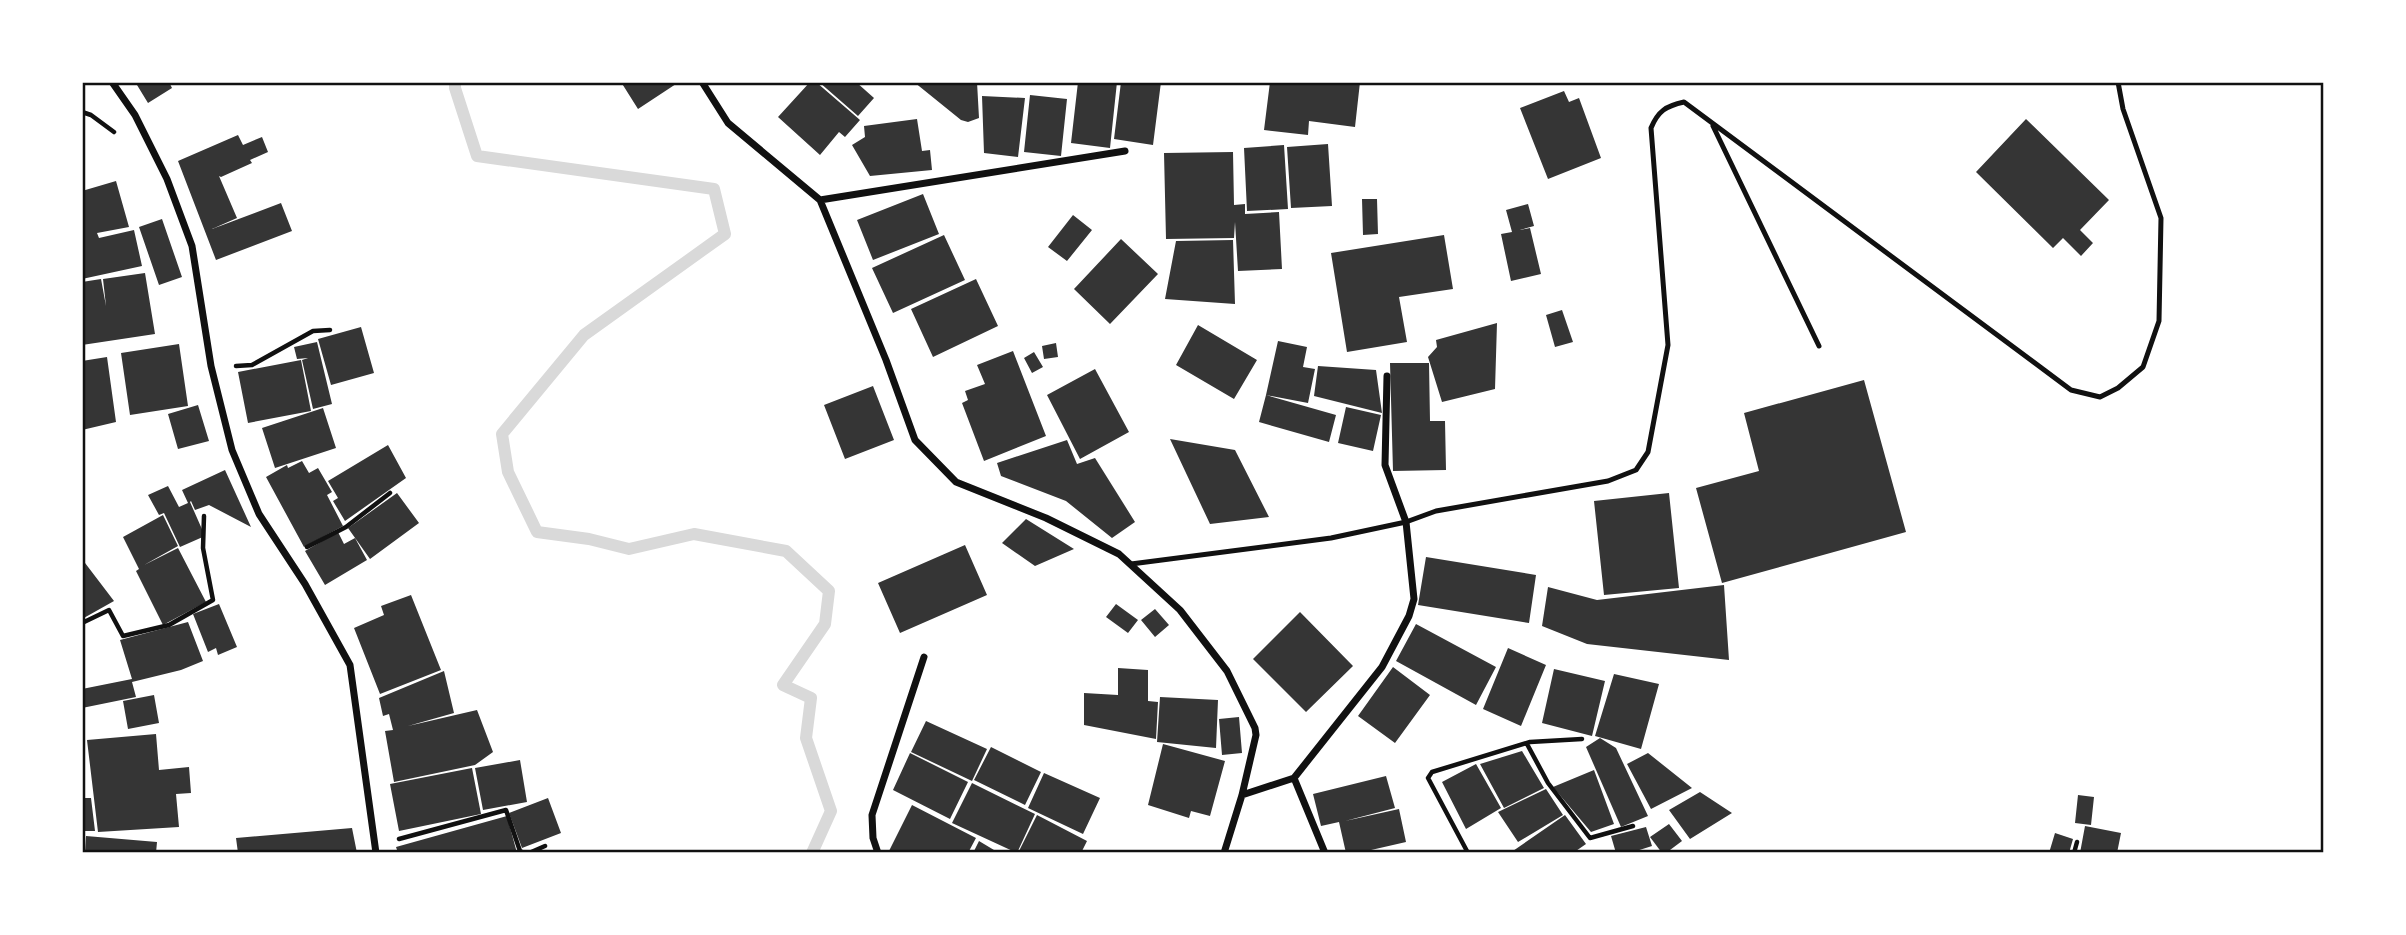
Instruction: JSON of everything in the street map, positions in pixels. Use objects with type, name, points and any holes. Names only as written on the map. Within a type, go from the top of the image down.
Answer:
[{"type":"street","points":[[111,82],[135,115],[161,169],[192,246],[211,366],[232,450],[259,514],[288,557],[351,665],[375,849]]},
{"type":"street","points":[[702,82],[728,123],[820,200],[886,360],[915,440],[956,482],[1046,518],[1119,554],[1180,610],[1227,671],[1256,735],[1242,795],[1224,853]]},
{"type":"street","points":[[820,200],[1125,150]]},
{"type":"street","points":[[1242,795],[1294,778],[1382,667],[1409,616],[1414,599],[1406,522],[1385,465],[1387,376]]},
{"type":"street","points":[[878,853],[873,838],[872,815],[924,657]]},
{"type":"street","points":[[1294,778],[1325,853]]},
{"type":"lane","points":[[1131,564],[1331,538],[1406,522],[1436,512],[1608,481],[1636,470],[1648,452],[1668,345],[1651,128],[1656,114],[1669,105],[1684,102],[2071,390],[2100,397],[2118,388],[2143,367],[2159,321],[2161,218],[2123,109],[2118,82]]},
{"type":"lane","points":[[1712,123],[1819,346]]},
{"type":"path","points":[[258,363],[313,331],[330,330]]},
{"type":"path","points":[[288,557],[346,527],[390,493]]},
{"type":"path","points":[[82,623],[109,610],[123,636],[169,625],[213,600],[203,548],[204,516]]},
{"type":"path","points":[[1468,853],[1441,805],[1429,775],[1432,772],[1527,744],[1582,739]]},
{"type":"path","points":[[1527,744],[1548,783],[1590,838],[1633,826]]},
{"type":"path","points":[[375,849],[506,810],[520,851],[526,853],[545,846]]},
{"type":"path","points":[[2074,853],[2077,842]]},
{"type":"building","points":[[142,82],[169,82],[172,88],[148,103],[137,85]]},
{"type":"building","points":[[621,82],[679,82],[638,109]]},
{"type":"building","points":[[810,82],[816,82],[860,120],[845,137],[839,132],[820,155],[778,117]]},
{"type":"building","points":[[819,82],[856,82],[874,98],[858,116]]},
{"type":"building","points":[[914,82],[977,82],[979,118],[968,122],[961,120]]},
{"type":"building","points":[[1078,82],[1117,82],[1110,148],[1071,143]]},
{"type":"building","points":[[1121,82],[1161,82],[1153,145],[1114,139]]},
{"type":"building","points":[[1270,82],[1360,82],[1355,127],[1309,121],[1308,135],[1264,130]]},
{"type":"building","points":[[1564,91],[1569,102],[1579,98],[1601,158],[1548,179],[1520,108]]},
{"type":"building","points":[[1030,95],[1067,99],[1061,156],[1024,152]]},
{"type":"building","points":[[982,96],[1025,98],[1018,157],[984,153]]},
{"type":"building","points":[[917,119],[922,151],[930,150],[932,170],[870,176],[852,145],[865,137],[864,126]]},
{"type":"building","points":[[2026,119],[2109,200],[2080,230],[2093,243],[2081,256],[2063,238],[2053,248],[1976,172]]},
{"type":"building","points":[[238,135],[243,145],[262,137],[268,152],[250,160],[252,163],[219,176],[237,218],[212,229],[281,203],[292,231],[216,260],[178,161]]},
{"type":"building","points":[[1328,144],[1332,206],[1291,208],[1287,147]]},
{"type":"building","points":[[1284,145],[1288,209],[1247,211],[1244,148]]},
{"type":"building","points":[[1233,152],[1234,205],[1245,204],[1245,214],[1279,212],[1282,269],[1238,271],[1235,222],[1234,238],[1166,239],[1164,153]]},
{"type":"building","points":[[116,181],[129,227],[97,233],[99,238],[134,230],[142,266],[82,279],[82,191]]},
{"type":"building","points":[[923,194],[939,234],[873,260],[857,220]]},
{"type":"building","points":[[1362,199],[1377,199],[1378,234],[1363,235]]},
{"type":"building","points":[[1528,204],[1534,226],[1520,230],[1530,228],[1541,274],[1511,281],[1501,234],[1512,232],[1506,210]]},
{"type":"building","points":[[1073,215],[1092,230],[1067,261],[1048,247]]},
{"type":"building","points":[[162,219],[182,277],[159,285],[139,227]]},
{"type":"building","points":[[944,235],[965,280],[893,313],[872,268]]},
{"type":"building","points":[[1444,235],[1453,289],[1399,297],[1407,342],[1347,352],[1331,253]]},
{"type":"building","points":[[1121,239],[1158,274],[1110,324],[1074,289]]},
{"type":"building","points":[[1233,240],[1235,304],[1165,299],[1176,241]]},
{"type":"building","points":[[145,273],[155,334],[82,345],[82,282],[101,279],[106,306],[103,279]]},
{"type":"building","points":[[976,279],[998,326],[933,357],[911,309]]},
{"type":"building","points":[[1562,310],[1573,342],[1555,347],[1546,315]]},
{"type":"building","points":[[1497,323],[1495,389],[1442,402],[1428,357],[1437,347],[1436,340]]},
{"type":"building","points":[[1198,325],[1257,360],[1234,399],[1176,365]]},
{"type":"building","points":[[361,327],[374,373],[331,385],[318,339]]},
{"type":"building","points":[[1278,341],[1307,347],[1303,367],[1315,369],[1308,403],[1266,395]]},
{"type":"building","points":[[317,342],[332,404],[313,409],[302,360],[308,358],[297,359],[294,347]]},
{"type":"building","points":[[1056,343],[1058,357],[1044,359],[1042,346]]},
{"type":"building","points":[[179,344],[188,406],[130,415],[121,353]]},
{"type":"building","points":[[1013,351],[1046,436],[984,461],[962,403],[968,400],[965,391],[985,384],[977,365]]},
{"type":"building","points":[[1034,352],[1043,367],[1032,373],[1024,358]]},
{"type":"building","points":[[107,357],[116,422],[82,430],[82,361]]},
{"type":"building","points":[[301,360],[311,411],[248,423],[238,372]]},
{"type":"building","points":[[1390,363],[1429,363],[1430,421],[1445,421],[1446,470],[1393,471]]},
{"type":"building","points":[[1318,366],[1376,370],[1382,413],[1314,396]]},
{"type":"building","points":[[1095,369],[1129,432],[1080,459],[1047,395]]},
{"type":"building","points":[[1864,380],[1906,532],[1722,583],[1696,488],[1759,471],[1744,413]]},
{"type":"building","points":[[873,386],[894,440],[845,459],[824,405]]},
{"type":"building","points":[[1266,395],[1336,415],[1329,442],[1259,422]]},
{"type":"building","points":[[198,405],[209,441],[178,449],[168,414]]},
{"type":"building","points":[[1346,407],[1381,415],[1373,451],[1338,443]]},
{"type":"building","points":[[323,408],[336,448],[275,468],[262,428]]},
{"type":"building","points":[[1170,439],[1235,450],[1269,517],[1210,524]]},
{"type":"building","points":[[1067,440],[1077,464],[1095,458],[1135,522],[1112,538],[1066,501],[1001,476],[997,463]]},
{"type":"building","points":[[388,445],[406,478],[345,521],[333,501],[338,498],[328,481]]},
{"type":"building","points":[[302,461],[309,473],[318,468],[332,492],[327,495],[343,526],[304,547],[266,477],[287,465],[288,468]]},
{"type":"building","points":[[225,470],[251,527],[209,505],[195,510],[191,501],[205,536],[180,547],[164,513],[159,515],[148,495],[168,486],[179,507],[188,503],[182,490]]},
{"type":"building","points":[[397,493],[419,523],[370,559],[348,528]]},
{"type":"building","points":[[1669,493],[1679,588],[1604,595],[1594,501]]},
{"type":"building","points":[[163,515],[178,546],[144,565],[178,548],[206,602],[163,625],[136,571],[139,569],[123,537]]},
{"type":"building","points":[[1026,519],[1074,549],[1035,566],[1002,543]]},
{"type":"building","points":[[338,532],[344,544],[355,538],[367,560],[325,585],[305,551]]},
{"type":"building","points":[[965,545],[987,595],[900,633],[878,583]]},
{"type":"building","points":[[1426,557],[1536,575],[1529,623],[1418,605]]},
{"type":"building","points":[[82,559],[114,601],[82,619]]},
{"type":"building","points":[[1724,585],[1729,660],[1587,644],[1542,626],[1548,587],[1597,600]]},
{"type":"building","points":[[411,595],[441,670],[380,694],[354,628],[384,615],[381,606]]},
{"type":"building","points":[[219,604],[237,647],[218,655],[216,648],[208,652],[193,614]]},
{"type":"building","points":[[1116,604],[1138,620],[1128,633],[1106,617]]},
{"type":"building","points":[[1155,609],[1169,625],[1155,637],[1141,620]]},
{"type":"building","points":[[1300,612],[1353,666],[1306,712],[1253,659]]},
{"type":"building","points":[[188,622],[203,661],[181,670],[132,682],[136,697],[82,708],[82,689],[132,679],[120,640]]},
{"type":"building","points":[[1416,624],[1496,667],[1476,705],[1396,661]]},
{"type":"building","points":[[1508,648],[1546,665],[1521,726],[1483,709]]},
{"type":"building","points":[[1393,667],[1430,695],[1395,743],[1358,716]]},
{"type":"building","points":[[1118,668],[1148,670],[1148,701],[1158,702],[1156,739],[1084,725],[1084,693],[1118,695]]},
{"type":"building","points":[[1554,669],[1605,681],[1592,736],[1542,723]]},
{"type":"building","points":[[444,671],[454,713],[408,726],[477,710],[493,752],[475,765],[394,782],[385,731],[393,730],[389,714],[383,716],[379,698]]},
{"type":"building","points":[[1614,674],[1659,684],[1641,749],[1595,736]]},
{"type":"building","points":[[154,695],[159,723],[128,729],[123,701]]},
{"type":"building","points":[[1160,697],[1218,700],[1216,748],[1157,742]]},
{"type":"building","points":[[1239,717],[1242,753],[1222,755],[1219,719]]},
{"type":"building","points":[[926,721],[987,749],[972,781],[911,752]]},
{"type":"building","points":[[156,734],[159,770],[189,767],[191,793],[176,794],[179,827],[98,832],[87,740]]},
{"type":"building","points":[[1600,738],[1616,748],[1648,816],[1621,827],[1586,747]]},
{"type":"building","points":[[1163,744],[1225,761],[1210,816],[1191,811],[1189,818],[1148,805]]},
{"type":"building","points":[[991,747],[1041,772],[1025,805],[974,780]]},
{"type":"building","points":[[1522,751],[1544,788],[1504,808],[1480,764]]},
{"type":"building","points":[[910,753],[968,782],[950,819],[893,790]]},
{"type":"building","points":[[1648,753],[1692,788],[1651,809],[1627,764]]},
{"type":"building","points":[[520,760],[527,802],[483,810],[475,768]]},
{"type":"building","points":[[1476,764],[1501,808],[1466,829],[1442,782]]},
{"type":"building","points":[[472,768],[481,814],[399,831],[390,784]]},
{"type":"building","points":[[1594,770],[1614,824],[1591,832],[1553,787]]},
{"type":"building","points":[[1044,773],[1100,798],[1083,834],[1028,808]]},
{"type":"building","points":[[1386,776],[1395,808],[1345,821],[1399,809],[1406,842],[1358,853],[1346,853],[1339,822],[1321,826],[1313,794]]},
{"type":"building","points":[[972,783],[1035,814],[1017,853],[952,823]]},
{"type":"building","points":[[1546,789],[1563,815],[1518,842],[1498,812]]},
{"type":"building","points":[[1700,792],[1732,813],[1690,839],[1669,810]]},
{"type":"building","points":[[2078,795],[2094,797],[2091,825],[2075,823]]},
{"type":"building","points":[[82,798],[91,798],[95,831],[82,831]]},
{"type":"building","points":[[548,798],[561,833],[522,848],[509,813]]},
{"type":"building","points":[[912,805],[976,838],[968,853],[889,851]]},
{"type":"building","points":[[1037,815],[1087,841],[1081,853],[1018,853]]},
{"type":"building","points":[[1565,815],[1586,844],[1573,853],[1510,853]]},
{"type":"building","points":[[507,816],[517,853],[398,853],[396,847]]},
{"type":"building","points":[[1669,824],[1682,841],[1662,853],[1650,837]]},
{"type":"building","points":[[2085,826],[2121,833],[2117,853],[2080,853]]},
{"type":"building","points":[[1646,827],[1652,846],[1630,853],[1616,853],[1611,836]]},
{"type":"building","points":[[352,828],[357,853],[238,853],[236,838]]},
{"type":"building","points":[[2055,833],[2073,839],[2069,853],[2049,853]]},
{"type":"building","points":[[86,836],[157,842],[156,853],[85,853]]},
{"type":"building","points":[[979,841],[999,853],[973,853]]},
{"type":"waterway","points":[[455,82],[477,156],[714,189],[725,234],[584,335],[502,434],[508,472],[537,532],[589,539],[629,549],[694,534],[786,551],[829,591],[825,624],[783,685],[811,698],[806,738],[831,811],[812,853]]}]
